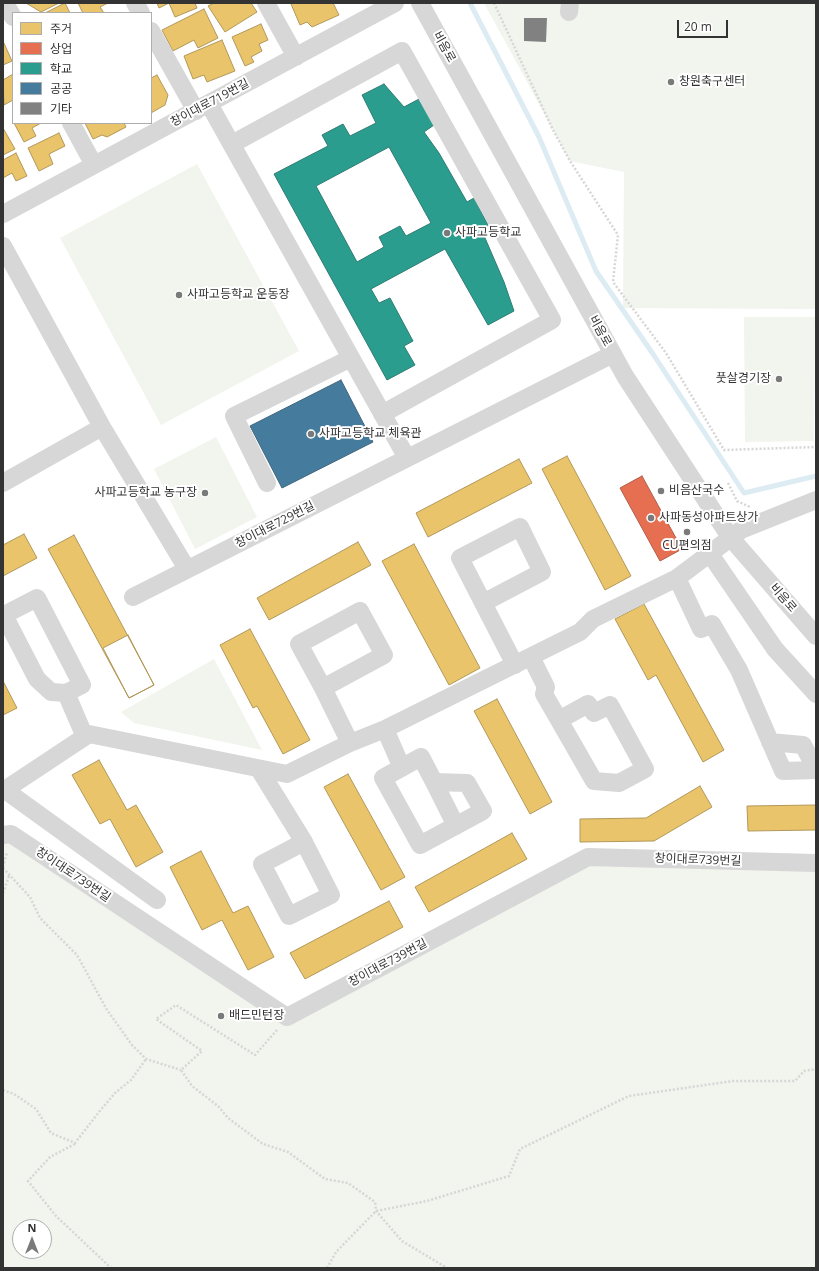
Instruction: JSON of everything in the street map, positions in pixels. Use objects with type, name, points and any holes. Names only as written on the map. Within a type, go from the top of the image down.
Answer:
[{"type":"street","points":[[5,3],[12,15]]},
{"type":"street","points":[[136,3],[140,12]]},
{"type":"street","points":[[266,3],[296,57]]},
{"type":"street","name":"창이대로719번길","points":[[3,214],[395,3]]},
{"type":"street","name":"비음로","points":[[420,3],[625,376],[730,537],[816,636]]},
{"type":"street","points":[[152,32],[202,107],[232,144],[407,458]]},
{"type":"street","points":[[232,144],[402,51],[552,320],[382,414]]},
{"type":"street","points":[[72,124],[94,165]]},
{"type":"street","points":[[3,246],[102,427],[187,569]]},
{"type":"street","name":"창이대로729번길","points":[[132,597],[613,354]]},
{"type":"street","points":[[267,483],[234,416],[351,358]]},
{"type":"street","points":[[3,483],[102,427]]},
{"type":"street","points":[[157,900],[4,790],[89,734],[287,774],[350,743],[385,729],[580,632],[593,619],[677,578],[710,554],[730,537],[756,523],[816,500]]},
{"type":"street","points":[[484,603],[542,572],[520,527],[460,558],[484,603],[523,661],[546,687],[544,694],[594,781],[619,783],[645,769],[610,704],[594,713],[588,704],[559,720]]},
{"type":"street","points":[[710,554],[775,649],[816,694]]},
{"type":"street","points":[[677,578],[701,629],[712,624],[739,670],[770,742],[783,771],[816,769],[803,745],[770,742]]},
{"type":"street","points":[[37,598],[82,684],[66,693],[51,692],[36,678],[4,616],[37,598]]},
{"type":"street","points":[[323,688],[384,655],[360,611],[299,644],[350,743]]},
{"type":"street","points":[[66,693],[85,737]]},
{"type":"street","points":[[385,729],[402,768]]},
{"type":"street","points":[[434,782],[467,783],[483,811],[456,826],[420,845],[383,778],[421,757],[456,826]]},
{"type":"street","points":[[259,769],[304,842]]},
{"type":"street","name":"창이대로739번길","points":[[3,835],[11,834],[287,1017],[588,857],[816,863]]},
{"type":"path","points":[[494,3],[556,136],[570,161],[618,235],[613,282],[666,353],[724,450],[816,447]]},
{"type":"path","points":[[3,868],[30,897],[40,918],[77,955],[107,1010],[132,1045],[146,1059],[181,1070],[192,1086],[218,1106],[240,1128],[263,1144],[288,1152],[325,1179],[348,1183],[375,1202],[376,1211],[402,1241],[447,1268]]},
{"type":"path","points":[[3,893],[9,876]]},
{"type":"path","points":[[181,1070],[202,1051],[156,1019],[176,1005],[255,1055],[280,1027]]},
{"type":"path","points":[[111,1268],[56,1216],[28,1181],[50,1157],[75,1143],[115,1093],[131,1080],[146,1059]]},
{"type":"path","points":[[327,1268],[336,1252],[376,1211],[427,1201],[509,1176],[520,1149],[629,1096],[733,1081],[795,1081],[804,1071],[816,1069]]},
{"type":"path","points":[[3,1090],[14,1094],[36,1109],[51,1133],[75,1143]]},
{"type":"shaded area","name":"창원축구센터","points":[[484,3],[816,3],[816,309],[623,308],[624,172],[570,161]]},
{"type":"shaded area","name":"사파고등학교 운동장","points":[[197,164],[299,351],[161,425],[60,238]]},
{"type":"shaded area","name":"풋살경기장","points":[[744,317],[815,317],[814,441],[745,442]]},
{"type":"shaded area","name":"사파고등학교 농구장","points":[[216,437],[257,517],[195,549],[154,469]]},
{"type":"shaded area","points":[[214,659],[262,750],[134,723],[121,712]]},
{"type":"shaded area","points":[[3,835],[287,1017],[588,857],[816,863],[816,1268],[3,1268]]},
{"type":"building: 주거","points":[[26,3],[59,3],[41,12]]},
{"type":"building: 주거","points":[[65,3],[70,12],[47,12]]},
{"type":"building: 주거","points":[[78,3],[108,3],[100,7],[103,12],[82,12]]},
{"type":"building: 주거","points":[[157,3],[169,3],[159,8]]},
{"type":"building: 주거","points":[[169,3],[195,3],[197,8],[175,17]]},
{"type":"building: 주거","points":[[214,3],[251,3],[257,12],[225,32],[208,6]]},
{"type":"building: 주거","points":[[333,3],[339,15],[312,27],[307,22],[300,25],[291,4]]},
{"type":"building: 주거","points":[[204,9],[218,38],[198,48],[194,40],[173,51],[162,30]]},
{"type":"building: 주거","points":[[261,24],[268,40],[259,44],[262,51],[251,57],[254,62],[245,66],[232,37]]},
{"type":"building: 주거","points":[[222,40],[235,71],[207,82],[204,75],[193,79],[184,56]]},
{"type":"building: 주거","points":[[3,41],[12,61],[3,65]]},
{"type":"building: 주거","points":[[12,75],[12,101],[4,105],[3,80]]},
{"type":"building: 주거","points":[[157,75],[168,95],[165,105],[152,112],[152,78]]},
{"type":"building: 주거","points":[[15,124],[39,124],[32,128],[36,136],[24,142]]},
{"type":"building: 주거","points":[[86,124],[124,124],[126,127],[107,137],[102,135],[93,139]]},
{"type":"building: 주거","points":[[3,128],[15,149],[3,155]]},
{"type":"building: 주거","points":[[59,133],[65,146],[49,154],[53,164],[39,171],[28,148]]},
{"type":"building: 주거","points":[[16,153],[27,176],[16,181],[12,173],[3,178],[3,160]]},
{"type":"building: 주거","points":[[567,456],[631,576],[605,590],[542,469]]},
{"type":"building: 주거","points":[[519,459],[532,483],[428,537],[416,513]]},
{"type":"building: 주거","points":[[24,534],[37,558],[3,576],[3,545]]},
{"type":"building: 주거","points":[[74,535],[154,685],[129,698],[48,549]]},
{"type":"building: 주거","points":[[358,542],[371,565],[269,620],[257,598]]},
{"type":"building: 주거","points":[[414,544],[480,668],[449,685],[382,561]]},
{"type":"building: 주거","points":[[644,604],[724,750],[703,762],[656,675],[648,680],[615,619]]},
{"type":"building: 주거","points":[[250,629],[310,740],[283,754],[257,706],[253,708],[220,645]]},
{"type":"building: 주거","points":[[128,635],[154,685],[129,698],[103,648]]},
{"type":"building: 주거","points":[[3,681],[17,708],[3,715]]},
{"type":"building: 주거","points":[[497,699],[552,802],[530,814],[474,711]]},
{"type":"building: 주거","points":[[99,760],[127,810],[136,805],[163,852],[136,867],[110,819],[100,824],[72,775]]},
{"type":"building: 주거","points":[[348,774],[405,877],[381,890],[324,787]]},
{"type":"building: 주거","points":[[700,786],[712,807],[654,841],[580,842],[580,819],[646,818]]},
{"type":"building: 주거","points":[[816,805],[816,830],[748,831],[747,806]]},
{"type":"building: 주거","points":[[512,833],[527,859],[429,912],[415,887]]},
{"type":"building: 주거","points":[[201,851],[233,913],[248,906],[274,957],[248,970],[222,920],[202,930],[170,867]]},
{"type":"building: 주거","points":[[389,901],[403,927],[305,979],[290,953]]},
{"type":"building: 상업","name":"사파동성아파트상가","points":[[642,476],[682,549],[660,561],[620,488]]},
{"type":"building: 학교","name":"사파고등학교","points":[[384,84],[404,107],[419,99],[434,125],[424,132],[439,153],[467,202],[474,198],[489,227],[482,231],[504,282],[514,311],[488,325],[445,249],[371,289],[379,303],[390,298],[413,341],[404,346],[415,365],[387,380],[274,174],[328,146],[322,135],[343,124],[350,136],[376,123],[362,95]],"holes":[[[389,147],[431,223],[406,236],[400,226],[379,237],[384,247],[357,262],[316,186]]]},
{"type":"building: 공공","name":"사파고등학교 체육관","points":[[341,380],[373,442],[282,488],[250,426]]},
{"type":"building: 기타","points":[[524,18],[547,18],[546,42],[524,41]]},
{"type":"waterway","points":[[470,3],[539,137],[596,271],[653,354],[744,493],[816,476]]},
{"type":"place","name":"창원축구센터","points":[[671,82]]},
{"type":"place","name":"사파고등학교","points":[[447,233]]},
{"type":"place","name":"사파고등학교 운동장","points":[[179,295]]},
{"type":"place","name":"풋살경기장","points":[[779,379]]},
{"type":"place","name":"사파고등학교 체육관","points":[[311,434]]},
{"type":"place","name":"비음산국수","points":[[661,491]]},
{"type":"place","name":"사파고등학교 농구장","points":[[205,493]]},
{"type":"place","name":"사파동성아파트상가","points":[[651,518]]},
{"type":"place","name":"CU편의점","points":[[687,532]]},
{"type":"place","name":"배드민턴장","points":[[221,1016]]}]
